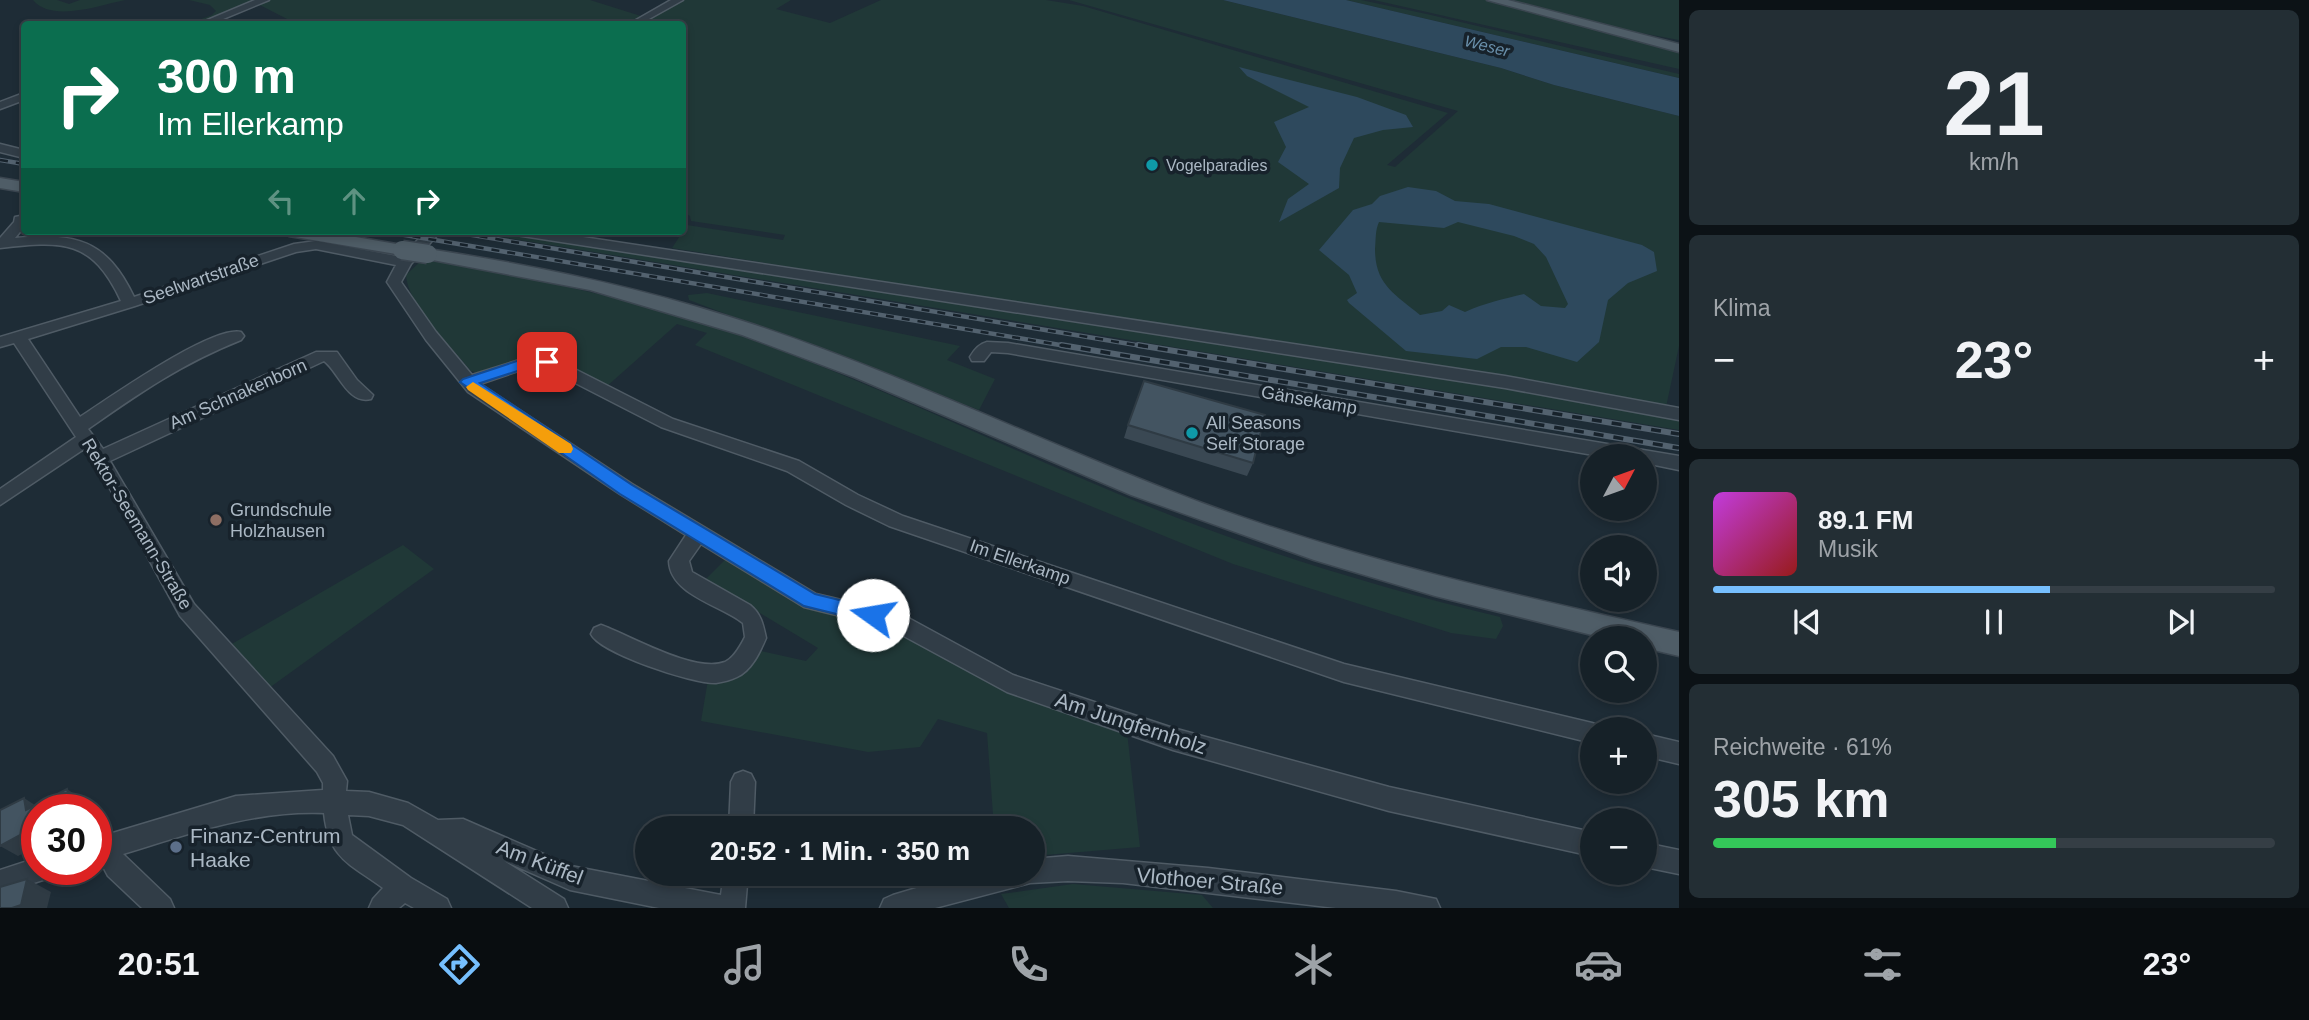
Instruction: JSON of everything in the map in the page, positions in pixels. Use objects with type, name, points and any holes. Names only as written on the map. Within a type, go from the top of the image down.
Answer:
[{"type":"main road","points":[[1493,0],[1679,49]]},
{"type":"main road","points":[[0,183],[21,186]]},
{"type":"main road","points":[[307,235],[403,256],[428,254],[557,276],[675,306],[750,330],[834,362],[1111,477],[1281,540],[1430,584],[1679,644]]},
{"type":"street","points":[[230,0],[249,6]]},
{"type":"street","points":[[211,21],[264,0]]},
{"type":"street","points":[[640,21],[678,0]]},
{"type":"street","points":[[0,106],[21,97]]},
{"type":"street","points":[[0,148],[21,153]]},
{"type":"street","points":[[1,244],[20,220]]},
{"type":"street","points":[[403,256],[429,235]]},
{"type":"street","points":[[542,235],[1506,382],[1679,414]]},
{"type":"street","points":[[1,244],[43,241],[62,243],[93,252],[109,265],[130,303]]},
{"type":"street","name":"Seelwartstraße","points":[[0,342],[305,246],[316,245],[403,256]]},
{"type":"street","name":"Am Jungfernholz","points":[[403,256],[394,282],[398,291],[468,382],[626,489],[811,601],[894,620],[1007,682],[1173,739],[1389,799],[1580,841]]},
{"type":"street","points":[[0,498],[160,371],[191,354],[236,336]]},
{"type":"street","name":"Rektor-Seemann-Straße","points":[[20,337],[23,346],[100,458],[187,610],[325,764],[335,781],[334,802],[338,834],[343,844],[402,887],[438,908]]},
{"type":"street","name":"Gänsekamp","points":[[978,357],[987,347],[1008,348],[1580,446]]},
{"type":"street","name":"Am Schnakenborn","points":[[100,458],[322,356],[331,356],[351,384],[365,395]]},
{"type":"street","name":"Im Ellerkamp","points":[[468,382],[532,361],[547,362],[667,423],[793,466],[896,522],[1344,673],[1580,730]]},
{"type":"street","name":"Gänsekamp","points":[[1657,459],[1679,463]]},
{"type":"street","points":[[601,634],[628,650],[659,661],[709,672],[727,672],[746,656],[756,638],[752,619],[740,608],[686,580],[679,572],[679,562],[698,533]]},
{"type":"street","points":[[1657,748],[1679,753]]},
{"type":"street","points":[[742,816],[743,782]]},
{"type":"street","points":[[112,845],[236,808],[334,802],[369,804],[408,815],[439,832],[555,908]]},
{"type":"street","name":"Am Küffel","points":[[439,832],[463,831],[570,877],[724,908]]},
{"type":"street","points":[[1657,857],[1679,862]]},
{"type":"street","points":[[112,861],[161,908]]},
{"type":"street","name":"Vlothoer Straße","points":[[1045,871],[1143,874],[1295,889],[1427,908]]},
{"type":"street","points":[[0,882],[21,875]]},
{"type":"street","points":[[732,908],[735,886]]},
{"type":"street","points":[[893,908],[966,886]]},
{"type":"street","points":[[383,908],[402,887]]},
{"type":"green space","points":[[33,0],[57,0],[69,4],[80,0],[125,0],[64,11],[41,7]]},
{"type":"green space","points":[[189,0],[590,0],[644,17],[675,0],[791,0],[776,9],[830,23],[881,0],[1046,0],[1083,6],[1448,113],[1387,165],[1395,167],[1458,111],[1069,0],[1223,0],[1501,68],[1554,85],[1679,116],[1679,346],[1666,407],[672,248],[680,235],[686,235],[687,225],[783,240],[785,235],[691,221],[686,214],[686,21],[287,21],[289,20],[256,3],[210,21],[196,21],[216,11],[210,5]]},
{"type":"green space","points":[[1346,0],[1361,0],[1431,15],[1679,74],[1679,78]]},
{"type":"green space","points":[[1374,0],[1486,0],[1679,52],[1679,69]]},
{"type":"green space","points":[[1506,0],[1679,0],[1679,40],[1630,31]]},
{"type":"green space","points":[[490,235],[580,235],[776,273],[1679,416],[1679,430]]},
{"type":"green space","points":[[423,259],[609,296],[718,328],[841,374],[1082,479],[1204,528],[1351,577],[1500,617],[1503,626],[1496,639],[1451,633],[1233,564],[695,345],[707,333],[677,324],[606,387],[538,354],[483,374],[471,371],[414,300],[406,275]]},
{"type":"green space","points":[[707,293],[960,346],[947,360],[995,379],[979,410],[689,300],[688,295]]},
{"type":"green space","points":[[403,545],[434,569],[269,688],[230,645]]},
{"type":"green space","points":[[727,558],[809,606],[895,626],[1127,732],[1140,847],[1045,855],[1045,816],[993,816],[987,733],[938,719],[920,747],[868,752],[701,721],[708,680],[737,674],[761,651],[806,661],[818,648],[705,580]]},
{"type":"green space","points":[[1073,884],[1202,895],[1213,908],[1009,908],[1001,894]]},
{"type":"water","name":"Weser","points":[[1223,0],[1346,0],[1679,78],[1679,116],[1554,85],[1501,68]]},
{"type":"water","points":[[1239,67],[1357,97],[1406,115],[1413,127],[1383,130],[1354,138],[1340,168],[1339,188],[1279,222],[1288,199],[1309,184],[1278,162],[1286,147],[1274,122],[1309,107],[1247,76]]},
{"type":"water","points":[[1408,187],[1436,191],[1455,201],[1489,204],[1642,245],[1654,252],[1657,271],[1628,283],[1608,300],[1599,342],[1577,362],[1526,347],[1501,347],[1477,359],[1406,351],[1349,303],[1347,300],[1357,293],[1349,275],[1319,250],[1353,210],[1372,204],[1380,196]],"holes":[[[1379,222],[1444,228],[1458,222],[1514,236],[1534,244],[1546,257],[1568,304],[1565,308],[1541,306],[1524,294],[1465,312],[1449,305],[1442,311],[1420,315],[1388,288],[1383,280],[1376,261],[1376,232]]]},
{"type":"building","name":"All Seasons Self Storage","points":[[1144,381],[1265,415],[1253,463],[1128,425]]},
{"type":"building","points":[[21,800],[21,835],[0,846],[0,810]]},
{"type":"building","points":[[21,881],[21,885],[26,885],[21,905],[0,908],[0,887]]},
{"type":"railway","points":[[0,160],[21,164]]},
{"type":"railway","points":[[405,235],[1072,347]]},
{"type":"railway","points":[[472,235],[1148,347]]},
{"type":"railway","points":[[1061,345],[1679,448]]},
{"type":"railway","points":[[1138,345],[1679,434]]},
{"type":"slow traffic","points":[[473,387],[565,449]]},
{"type":"place","name":"Vogelparadies","points":[[1152,165]]},
{"type":"place","name":"All Seasons Self Storage","points":[[1192,433]]},
{"type":"place","name":"Grundschule Holzhausen","points":[[216,520]]},
{"type":"place","name":"Finanz-Centrum Haake","points":[[176,847]]},
{"type":"route","points":[[547,362],[532,361],[468,382],[626,489],[811,601],[873,615]]}]
